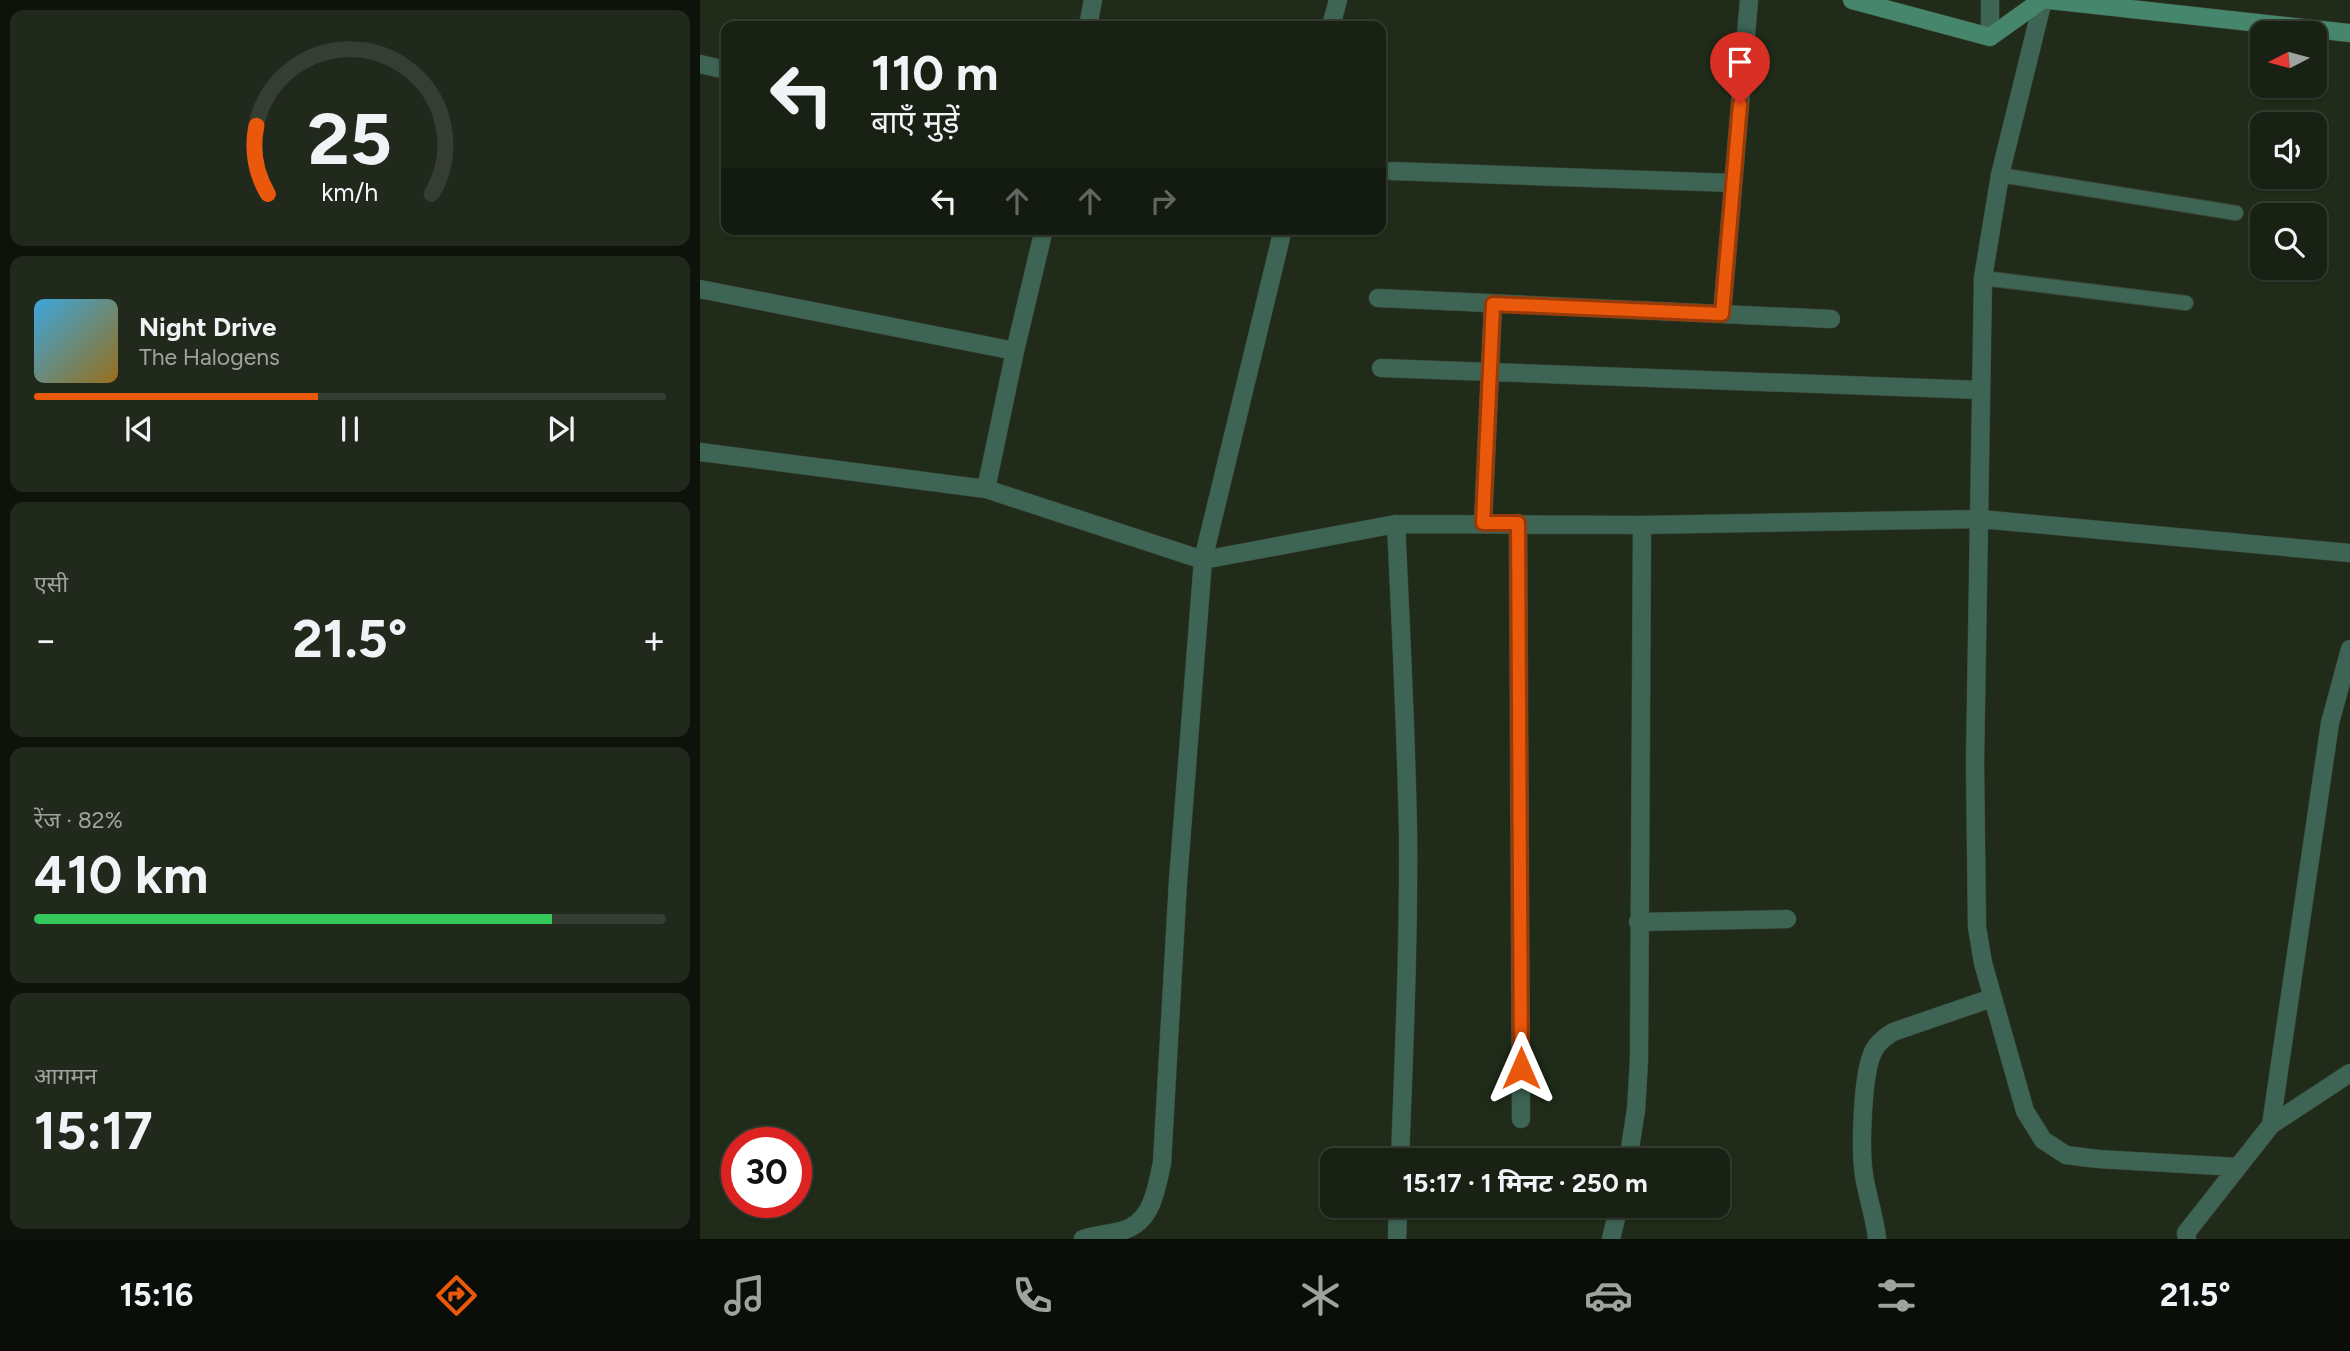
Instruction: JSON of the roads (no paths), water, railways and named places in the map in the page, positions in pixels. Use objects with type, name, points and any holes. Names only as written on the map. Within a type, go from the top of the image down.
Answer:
[{"type":"main road","points":[[1852,0],[1990,37],[2043,0]]},
{"type":"main road","points":[[2049,0],[2350,33]]},
{"type":"street","points":[[1089,21],[1093,0]]},
{"type":"street","points":[[1332,21],[1338,0]]},
{"type":"street","points":[[1722,314],[1749,0]]},
{"type":"street","points":[[1990,0],[1990,37]]},
{"type":"street","points":[[2043,0],[2000,175],[1983,278],[1975,763],[1977,913],[1983,963],[2025,1111],[2043,1140],[2066,1155],[2237,1167]]},
{"type":"street","points":[[700,65],[721,68]]},
{"type":"street","points":[[1392,171],[1734,183]]},
{"type":"street","points":[[986,489],[1043,235]]},
{"type":"street","points":[[1083,1239],[1125,1230],[1143,1218],[1153,1203],[1162,1163],[1178,881],[1203,560],[1282,235]]},
{"type":"street","points":[[700,289],[1015,351]]},
{"type":"street","points":[[1378,298],[1831,319]]},
{"type":"street","points":[[1483,523],[1493,304]]},
{"type":"street","points":[[1381,368],[1980,390]]},
{"type":"street","points":[[700,452],[986,489],[1203,560],[1396,524],[1642,525],[1980,519],[2350,553]]},
{"type":"street","points":[[1518,523],[1521,1119]]},
{"type":"street","points":[[1396,524],[1408,833],[1408,962],[1400,1148]]},
{"type":"street","points":[[1630,1148],[1636,1110],[1639,1060],[1642,525]]},
{"type":"street","points":[[2271,1125],[2330,723],[2350,649]]},
{"type":"street","points":[[1638,922],[1787,919]]},
{"type":"street","points":[[1877,1239],[1862,1159],[1863,1117],[1873,1052],[1882,1039],[1893,1032],[1992,998]]},
{"type":"street","points":[[2186,1237],[2271,1125],[2350,1073]]},
{"type":"street","points":[[1397,1239],[1398,1218]]},
{"type":"street","points":[[1611,1239],[1616,1218]]},
{"type":"lane","points":[[2000,175],[2236,213]]},
{"type":"lane","points":[[1983,278],[2186,303]]}]
